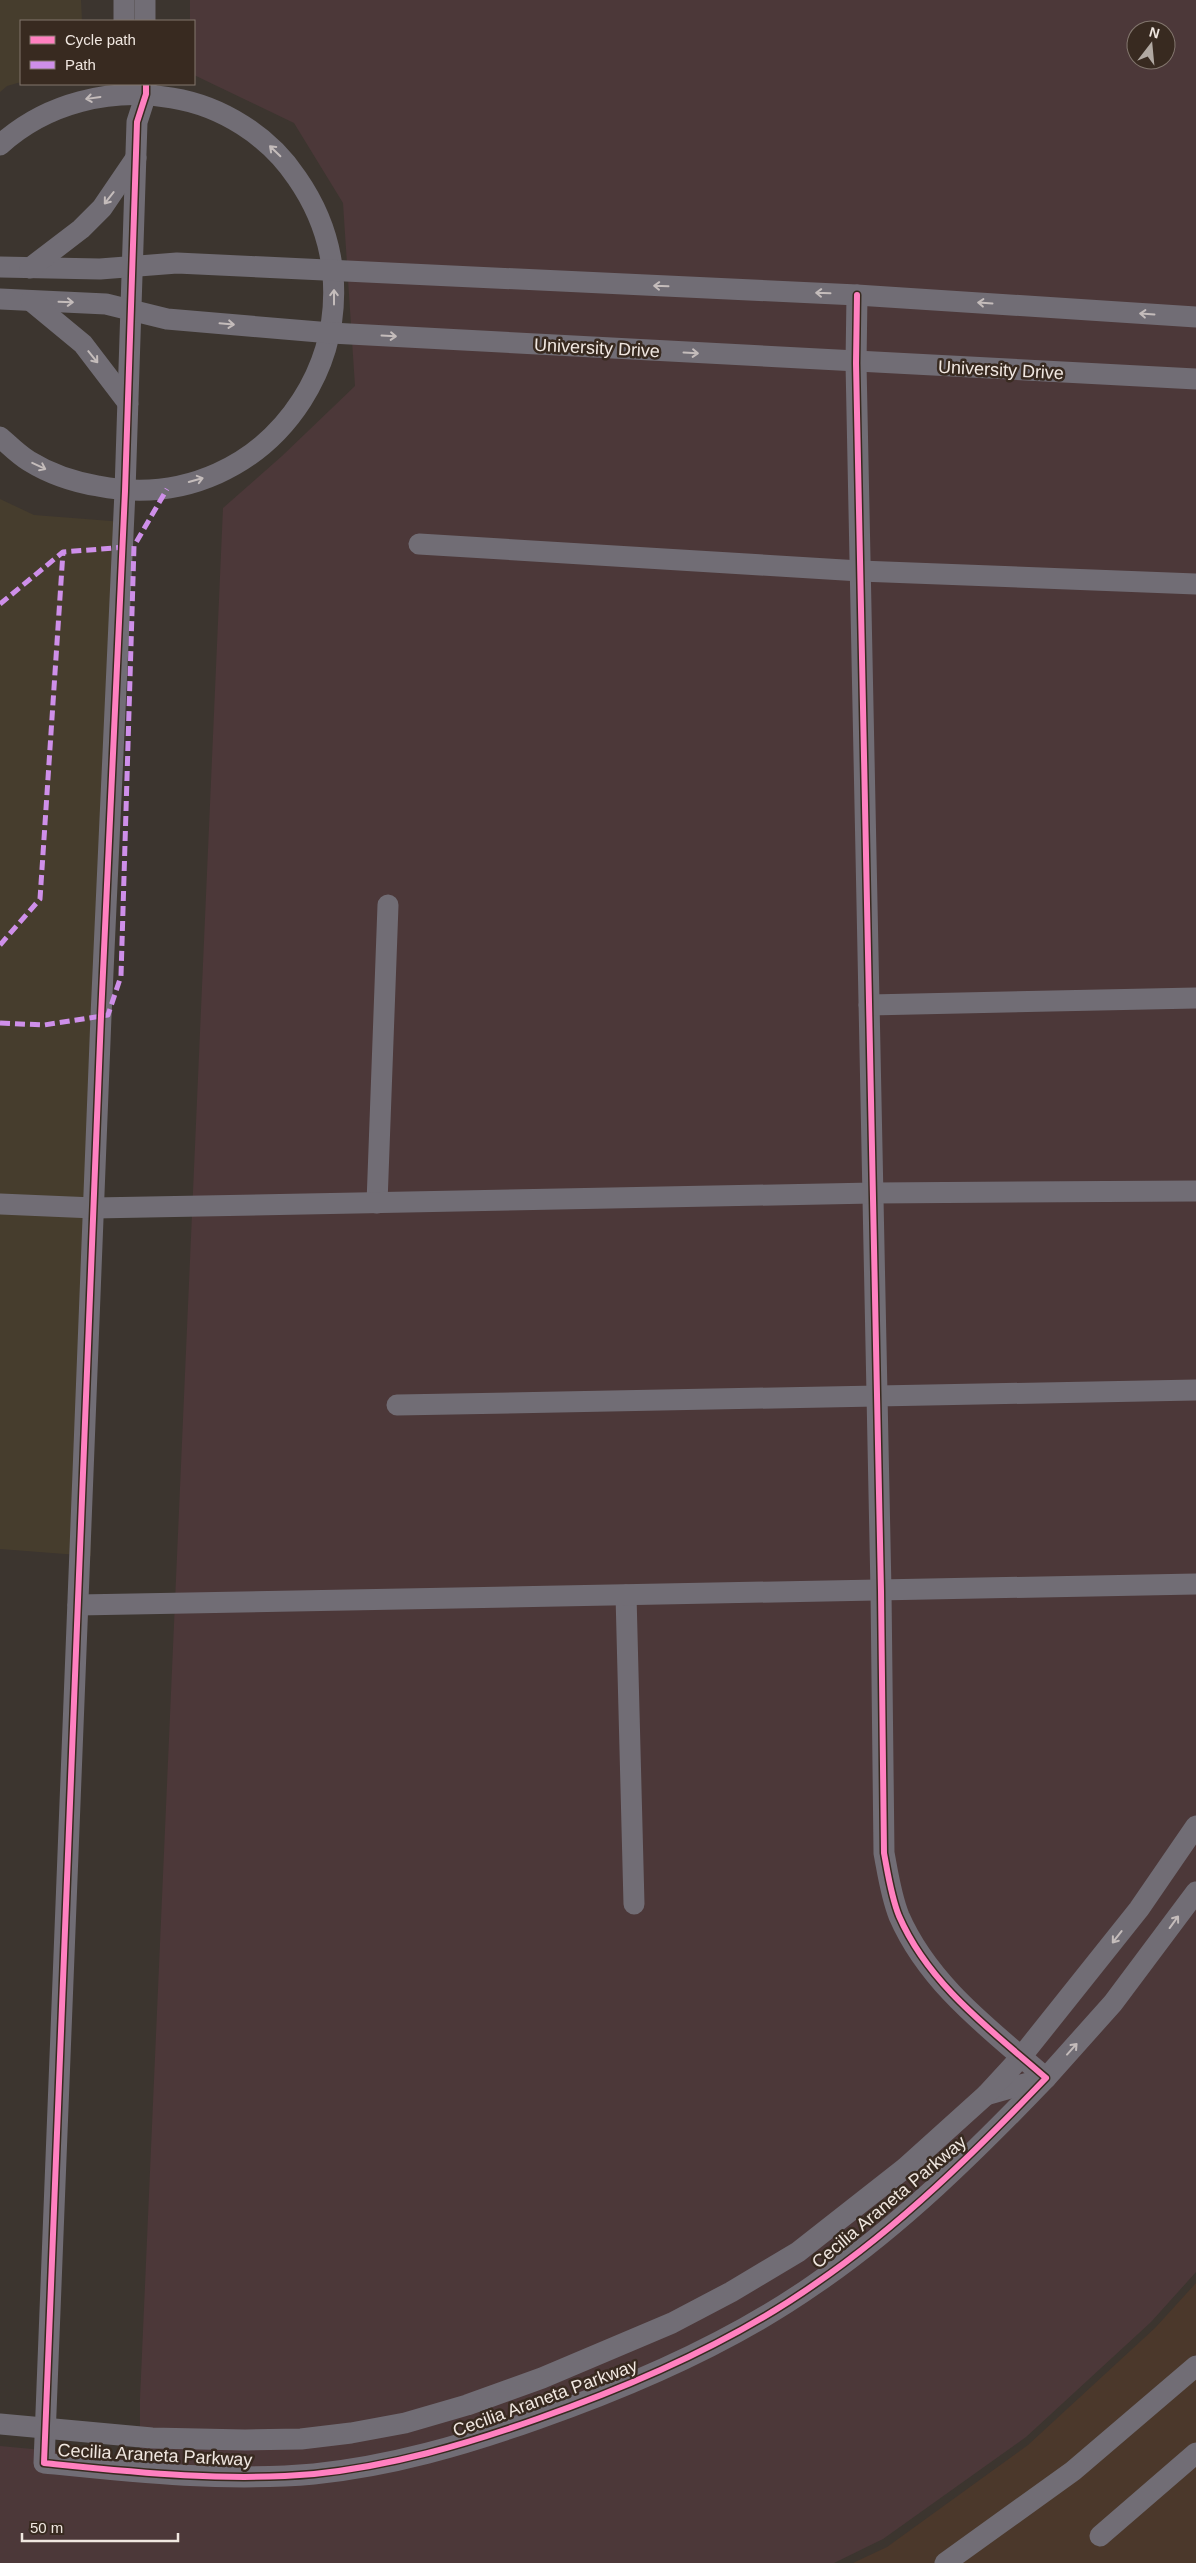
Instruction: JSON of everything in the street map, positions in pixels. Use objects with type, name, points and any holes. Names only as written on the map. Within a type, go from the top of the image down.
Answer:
[{"type":"street","points":[[124,0],[124,20]]},
{"type":"street","points":[[145,0],[145,20]]},
{"type":"street","points":[[46,2430],[94,1208],[125,491],[137,122],[136,89]]},
{"type":"street","points":[[0,145],[40,116],[84,99],[136,89],[189,100],[226,115],[259,136],[288,164],[310,197],[326,234],[334,272],[335,302],[331,333],[316,378],[290,419],[255,452],[213,476],[167,489],[125,491],[73,481],[28,461],[0,438]]},
{"type":"street","points":[[30,268],[81,229],[102,208],[136,158]]},
{"type":"street","points":[[0,267],[100,269],[177,263],[334,272],[856,295],[1196,317]]},
{"type":"street","points":[[856,295],[881,1591],[884,1853],[890,1885],[899,1915],[914,1944],[934,1975],[958,2001],[1046,2078]]},
{"type":"street","name":"University Drive","points":[[0,299],[106,304],[167,319],[331,333],[856,363],[1196,379]]},
{"type":"street","points":[[32,300],[83,344],[128,403]]},
{"type":"street","points":[[420,544],[860,570],[1196,584]]},
{"type":"street","points":[[377,1203],[388,905]]},
{"type":"street","points":[[869,1005],[1196,998]]},
{"type":"street","points":[[0,1204],[94,1208],[873,1193],[1196,1191]]},
{"type":"street","points":[[397,1406],[1196,1390]]},
{"type":"street","points":[[78,1606],[1196,1584]]},
{"type":"street","points":[[626,1595],[634,1904]]},
{"type":"street","name":"Cecilia Araneta Parkway","points":[[0,2424],[46,2430],[152,2438],[302,2439],[352,2433],[405,2423],[468,2405],[542,2378],[672,2323],[732,2292],[798,2252],[905,2168],[986,2095],[1021,2056],[1139,1908],[1196,1826]]},
{"type":"street","name":"Cecilia Araneta Parkway","points":[[46,2430],[44,2463],[163,2474],[237,2476],[310,2474],[356,2469],[405,2460],[446,2449],[587,2402],[649,2376],[713,2345],[773,2312],[854,2256],[935,2186],[981,2144],[1046,2078],[1113,2003],[1196,1892]]},
{"type":"street","name":"Cecilia Araneta Parkway","points":[[986,2095],[1046,2078]]},
{"type":"street","points":[[945,2563],[1073,2471],[1196,2366]]},
{"type":"street","points":[[1100,2536],[1196,2453]]},
{"type":"shaded area","points":[[0,0],[81,0],[82,20],[20,20],[20,82],[7,86],[0,92]]},
{"type":"shaded area","points":[[190,0],[1196,0],[1196,2272],[1151,2322],[1026,2437],[883,2539],[834,2563],[0,2563],[0,2446],[140,2459],[140,2399],[223,508],[282,456],[355,386],[343,203],[294,123],[195,75],[195,20],[190,20]]},
{"type":"shaded area","points":[[0,499],[34,515],[124,522],[94,1208],[91,1556],[0,1549]]},
{"type":"shaded area","points":[[1196,2283],[1196,2563],[853,2563],[887,2547],[1028,2445],[1155,2328]]},
{"type":"marked path","points":[[0,1023],[44,1025],[108,1015],[121,976],[134,546],[167,489]]},
{"type":"marked path","points":[[0,604],[63,552],[127,547]]},
{"type":"marked path","points":[[0,945],[40,899],[63,552]]},
{"type":"cycle path","points":[[146,85],[146,94],[137,122],[125,491],[101,1016],[44,2463],[179,2475],[246,2477],[314,2474],[371,2466],[455,2446],[610,2392],[716,2344],[783,2305],[846,2262],[936,2187],[1046,2078],[963,2005],[927,1964],[899,1916],[884,1853],[881,1591],[856,363],[857,295]]}]
